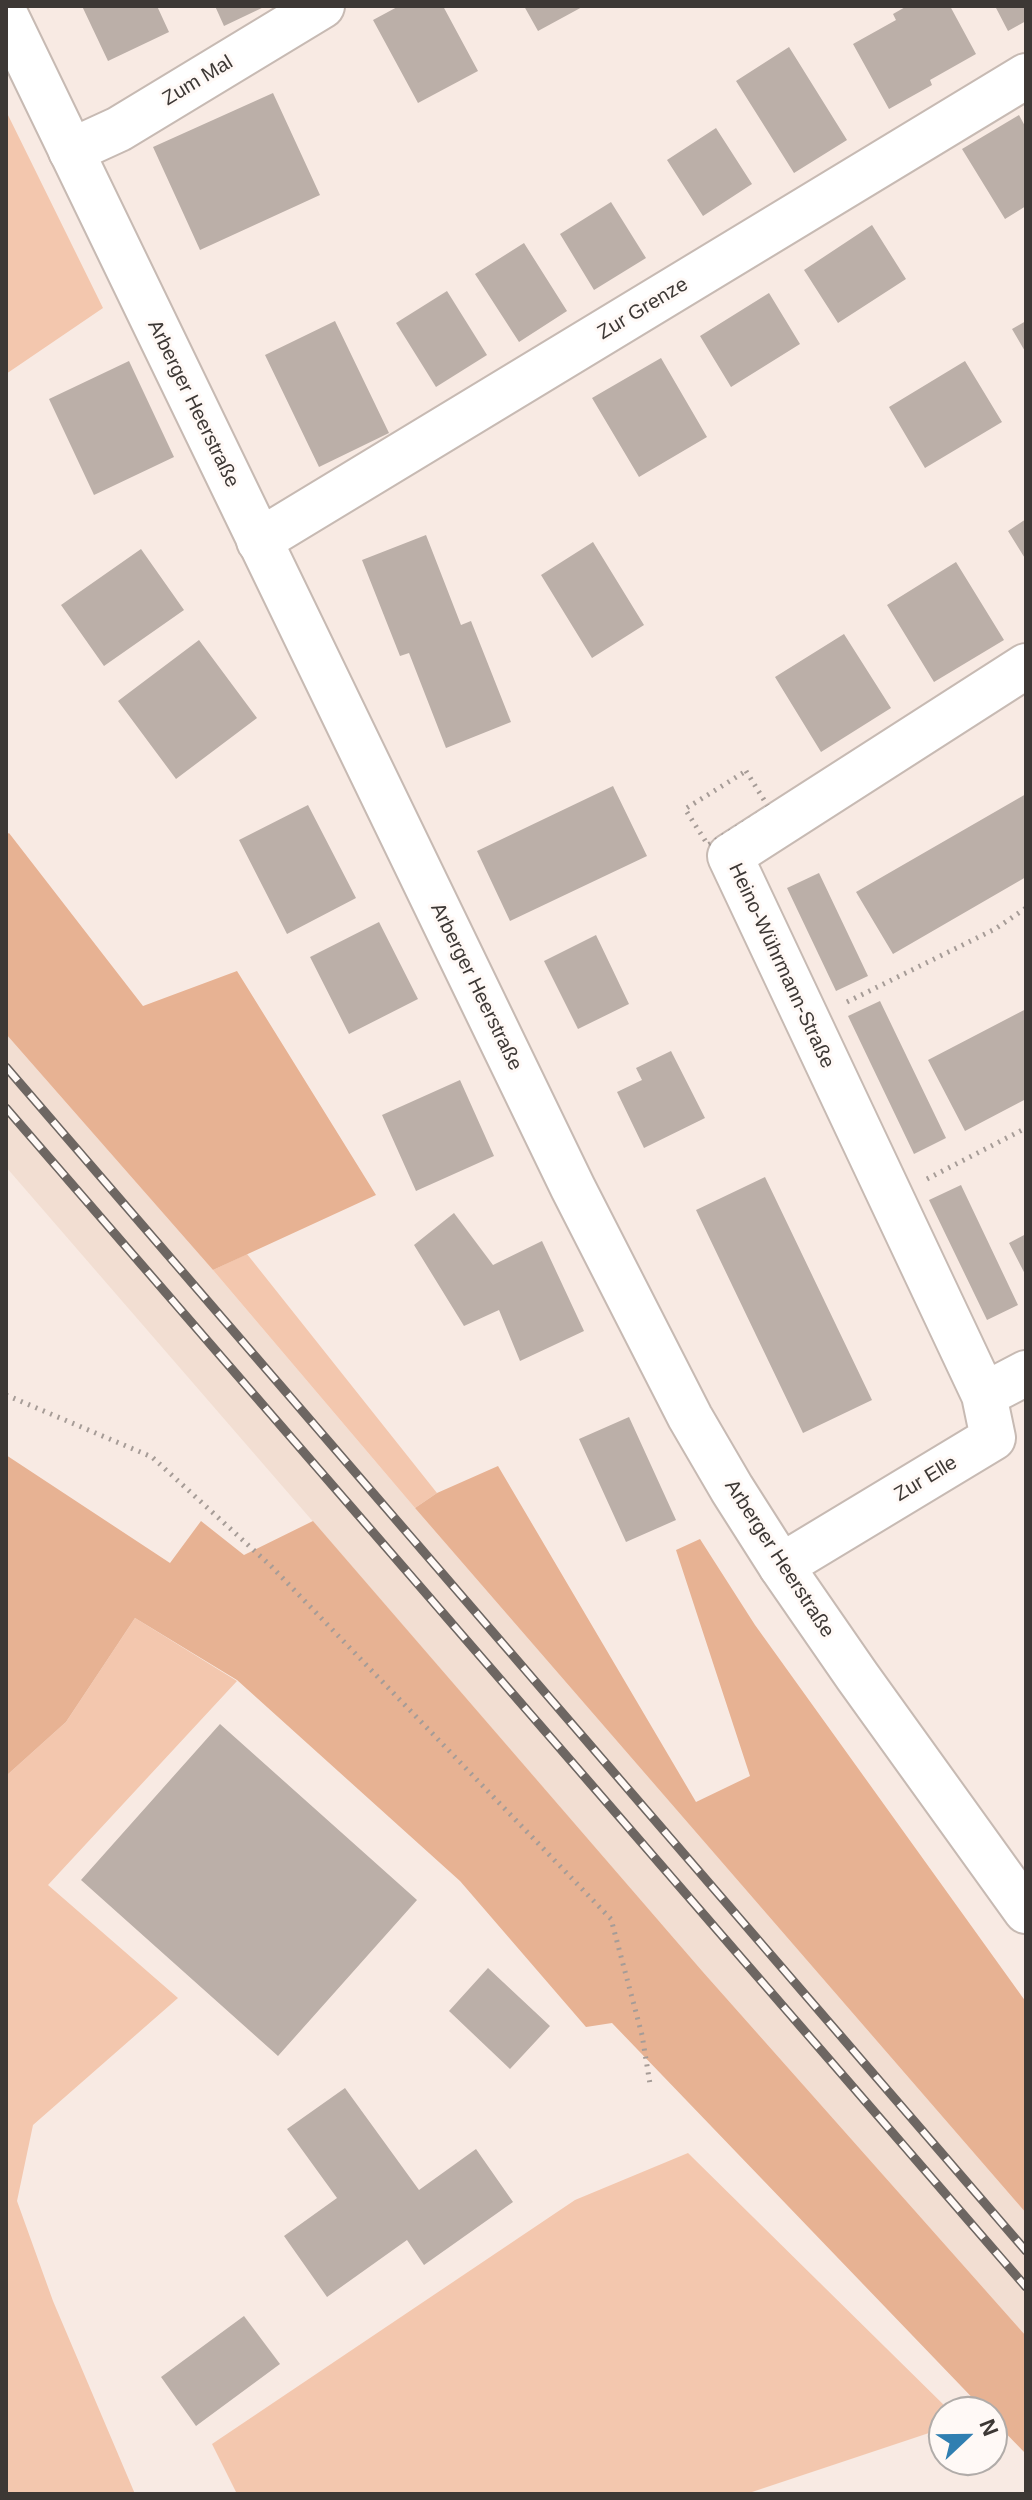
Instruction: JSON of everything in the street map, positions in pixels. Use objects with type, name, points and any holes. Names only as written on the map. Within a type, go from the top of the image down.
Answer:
[{"type":"street","name":"Zum Mal","points":[[71,151],[119,129],[322,6]]},
{"type":"street","name":"Arberger Heerstraße","points":[[6,16],[587,1215],[690,1417],[781,1566],[1026,1911]]},
{"type":"street","name":"Zur Grenze","points":[[259,541],[1026,76]]},
{"type":"street","name":"Heino-Wührmann-Straße","points":[[984,1395],[730,856],[1026,666]]},
{"type":"street","points":[[984,1395],[1026,1373]]},
{"type":"street","name":"Zur Elle","points":[[781,1566],[993,1438],[984,1395]]},
{"type":"path","points":[[807,1022],[995,929],[1026,908]]},
{"type":"path","points":[[890,1198],[1026,1128]]},
{"type":"path","points":[[6,1395],[152,1457],[271,1566],[611,1919],[642,2035],[650,2084]]},
{"type":"shaded area","points":[[6,111],[103,308],[6,374]]},
{"type":"shaded area","points":[[9,833],[143,1006],[237,971],[376,1195],[213,1270],[6,1034],[6,835]]},
{"type":"shaded area","points":[[6,1034],[1026,2213],[1026,2336],[703,1972],[6,1167]]},
{"type":"shaded area","points":[[247,1254],[437,1493],[415,1508],[213,1270]]},
{"type":"shaded area","points":[[6,1455],[170,1563],[201,1521],[244,1555],[313,1521],[703,1972],[1026,2336],[1026,2454],[1008,2435],[1008,2396],[971,2396],[612,2023],[586,2027],[460,1881],[237,1680],[135,1618],[66,1722],[6,1776]]},
{"type":"shaded area","points":[[498,1466],[696,1802],[750,1776],[676,1550],[700,1539],[755,1625],[1026,2002],[1026,2213],[415,1508],[437,1493]]},
{"type":"shaded area","points":[[135,1618],[237,1681],[48,1885],[178,1998],[33,2125],[17,2201],[53,2301],[135,2494],[6,2494],[6,1776],[66,1722]]},
{"type":"shaded area","points":[[688,2153],[935,2396],[928,2396],[928,2433],[746,2494],[237,2494],[212,2444],[575,2200]]},
{"type":"building","points":[[82,6],[157,6],[169,32],[108,61]]},
{"type":"building","points":[[215,6],[266,6],[224,26]]},
{"type":"building","points":[[399,6],[443,6],[478,71],[418,103],[373,20]]},
{"type":"building","points":[[524,6],[584,6],[538,31]]},
{"type":"building","points":[[907,6],[950,6],[976,54],[930,80],[932,85],[889,109],[853,44],[896,20],[893,14]]},
{"type":"building","points":[[995,6],[1026,6],[1026,21],[1008,31]]},
{"type":"building","points":[[789,47],[847,140],[794,173],[736,81]]},
{"type":"building","points":[[273,93],[320,195],[200,250],[153,147]]},
{"type":"building","points":[[1019,115],[1026,128],[1026,206],[1005,219],[962,149]]},
{"type":"building","points":[[716,128],[752,184],[703,216],[667,160]]},
{"type":"building","points":[[611,202],[646,258],[594,290],[560,234]]},
{"type":"building","points":[[872,225],[906,279],[838,323],[804,270]]},
{"type":"building","points":[[524,243],[567,311],[519,342],[475,274]]},
{"type":"building","points":[[447,291],[487,355],[436,387],[396,323]]},
{"type":"building","points":[[769,293],[800,344],[731,387],[700,336]]},
{"type":"building","points":[[335,321],[389,433],[319,467],[265,355]]},
{"type":"building","points":[[1026,321],[1026,353],[1012,329]]},
{"type":"building","points":[[661,358],[707,437],[639,477],[592,398]]},
{"type":"building","points":[[129,361],[174,457],[94,495],[49,399]]},
{"type":"building","points":[[965,361],[1002,422],[925,468],[889,407]]},
{"type":"building","points":[[1026,519],[1026,560],[1008,531]]},
{"type":"building","points":[[426,535],[461,625],[471,621],[511,722],[446,748],[409,653],[400,656],[362,560]]},
{"type":"building","points":[[593,542],[644,625],[592,658],[541,575]]},
{"type":"building","points":[[141,549],[184,610],[104,666],[61,605]]},
{"type":"building","points":[[956,562],[1004,640],[934,682],[887,605]]},
{"type":"building","points":[[844,634],[891,708],[821,752],[775,677]]},
{"type":"building","points":[[199,640],[257,718],[176,779],[118,701]]},
{"type":"building","points":[[613,786],[647,856],[510,921],[477,851]]},
{"type":"building","points":[[1026,794],[1026,877],[893,954],[856,892]]},
{"type":"building","points":[[308,805],[356,898],[287,934],[239,840]]},
{"type":"building","points":[[819,873],[868,976],[836,991],[787,888]]},
{"type":"building","points":[[379,922],[418,999],[349,1034],[310,957]]},
{"type":"building","points":[[596,935],[629,1004],[578,1029],[544,961]]},
{"type":"building","points":[[880,1001],[946,1138],[914,1154],[848,1016]]},
{"type":"building","points":[[1026,1009],[1026,1099],[965,1131],[928,1060]]},
{"type":"building","points":[[671,1051],[705,1118],[644,1148],[617,1092],[642,1080],[636,1068]]},
{"type":"building","points":[[460,1080],[494,1156],[416,1191],[382,1115]]},
{"type":"building","points":[[765,1177],[872,1400],[803,1433],[696,1210]]},
{"type":"building","points":[[961,1185],[1018,1305],[987,1320],[929,1200]]},
{"type":"building","points":[[454,1213],[493,1265],[542,1241],[584,1331],[520,1361],[499,1310],[464,1326],[414,1245]]},
{"type":"building","points":[[1026,1234],[1026,1276],[1009,1243]]},
{"type":"building","points":[[629,1417],[676,1520],[626,1542],[579,1439]]},
{"type":"building","points":[[220,1724],[417,1900],[278,2056],[81,1880]]},
{"type":"building","points":[[488,1968],[550,2026],[510,2069],[449,2011]]},
{"type":"building","points":[[345,2088],[419,2190],[476,2149],[513,2202],[424,2265],[407,2240],[327,2297],[284,2236],[337,2198],[287,2129]]},
{"type":"building","points":[[244,2316],[280,2364],[196,2426],[161,2377]]},
{"type":"railway","points":[[6,1067],[1026,2251]]},
{"type":"railway","points":[[6,1108],[1026,2287]]}]
